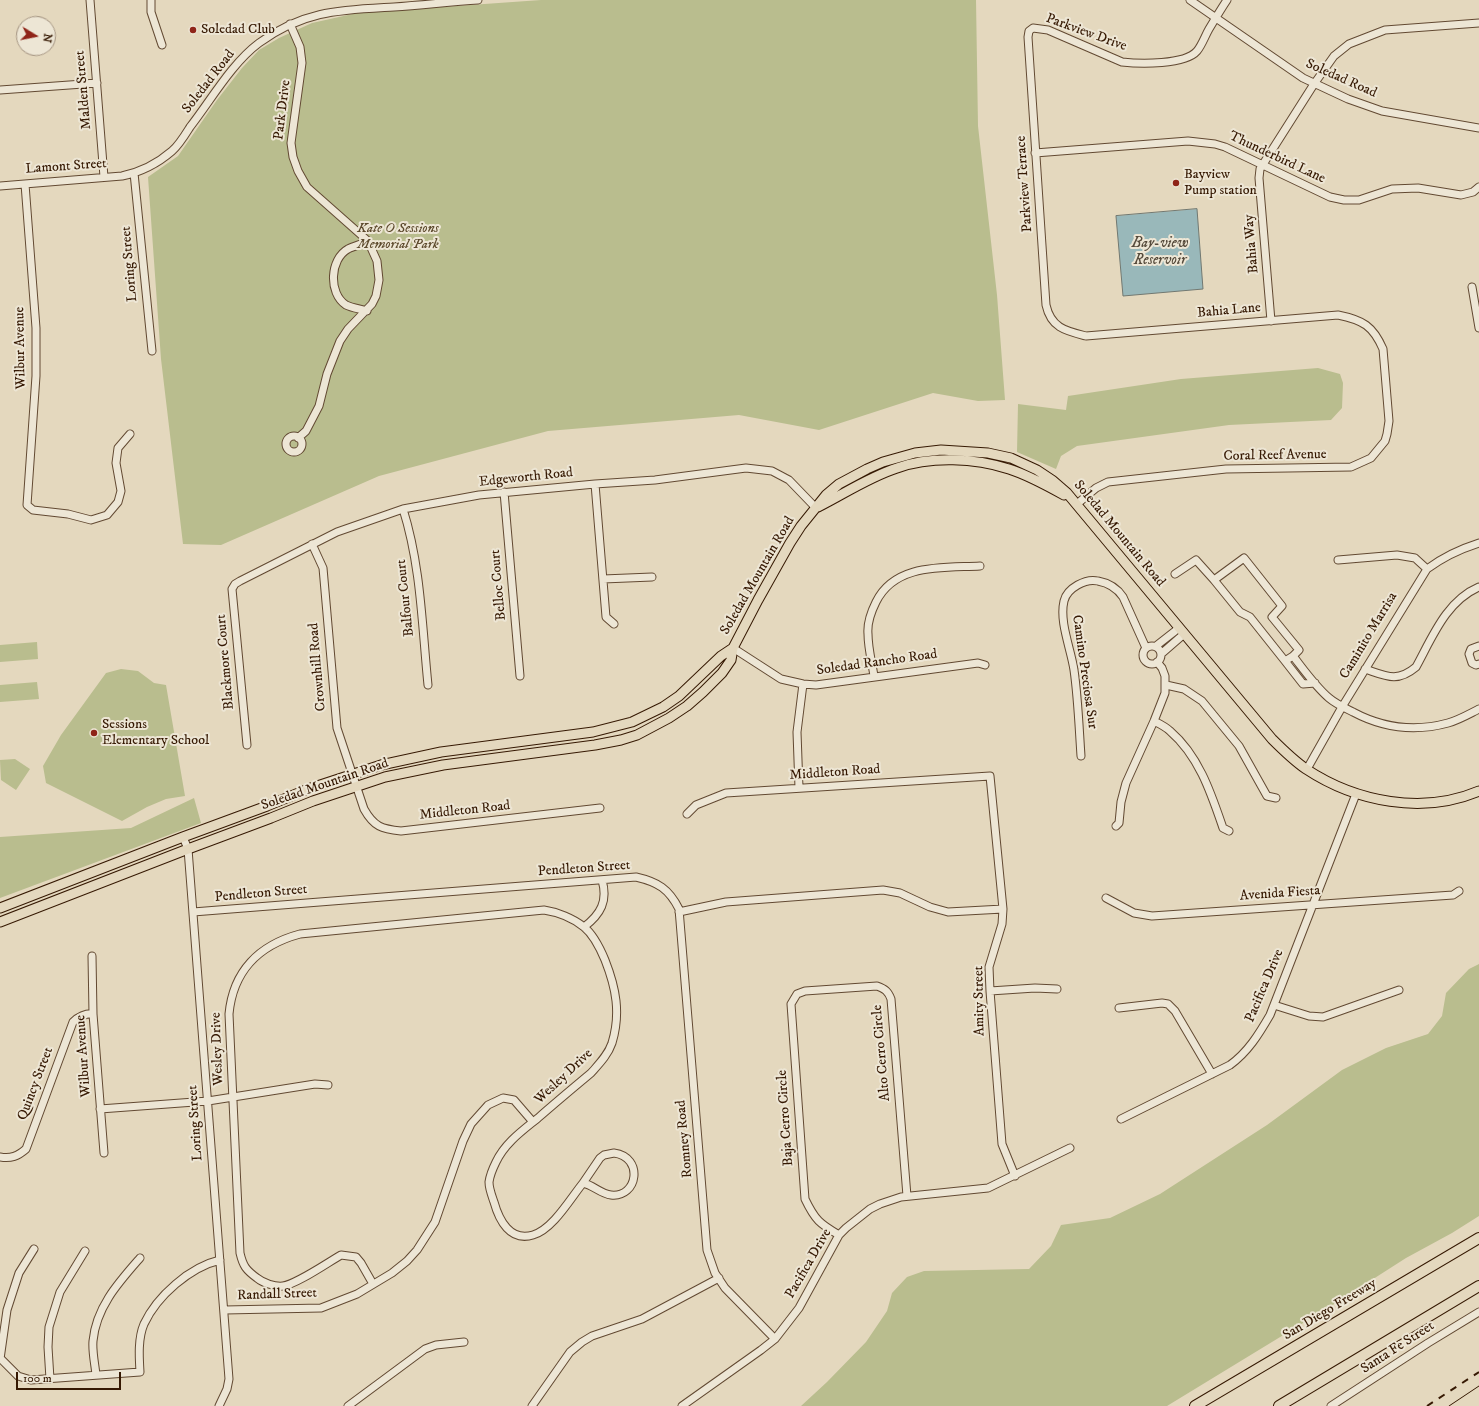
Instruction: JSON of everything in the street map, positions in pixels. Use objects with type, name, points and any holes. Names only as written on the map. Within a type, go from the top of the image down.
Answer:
[{"type":"highway","name":"San Diego Freeway","points":[[1195,1406],[1479,1238]]},
{"type":"highway","points":[[1279,1406],[1479,1286]]},
{"type":"main road","name":"Soledad Mountain Road","points":[[0,922],[313,801],[385,777],[443,765],[596,745],[637,735],[669,718],[687,706],[722,673],[730,660],[733,648],[790,542],[826,495],[853,476],[883,462],[941,450],[988,453],[1011,458],[1037,470],[1052,480],[1078,504],[1181,631],[1272,739],[1291,758],[1307,770],[1332,785],[1378,800],[1425,803],[1466,797],[1479,791]]},
{"type":"main road","points":[[816,508],[862,483],[899,467],[926,462],[945,461],[987,463],[1008,468],[1029,476],[1078,504]]},
{"type":"main road","name":"Soledad Mountain Road","points":[[0,908],[308,789],[381,764],[441,752],[593,732],[632,722],[662,707],[679,696],[721,656],[733,648]]},
{"type":"street","name":"Malden Street","points":[[90,0],[104,177]]},
{"type":"street","points":[[151,0],[151,12],[162,45]]},
{"type":"street","points":[[362,0],[362,8]]},
{"type":"street","name":"Soledad Road","points":[[134,173],[152,166],[173,150],[240,60],[259,43],[290,24],[311,16],[334,11],[478,0]]},
{"type":"street","name":"Soledad Road","points":[[1190,0],[1303,78],[1314,84],[1348,99],[1382,110],[1479,128]]},
{"type":"street","points":[[1215,18],[1227,0]]},
{"type":"street","name":"Parkview Drive","points":[[1028,37],[1029,31],[1033,28],[1048,30],[1122,62],[1134,63],[1177,61],[1186,58],[1197,51],[1215,18]]},
{"type":"street","name":"Bahia Way","points":[[1271,321],[1259,178],[1260,169],[1314,84],[1334,56],[1349,44],[1385,30],[1479,23]]},
{"type":"street","name":"Park Drive","points":[[290,24],[300,47],[302,56],[291,143],[293,158],[307,187],[368,242],[377,261],[379,280],[376,296],[372,304],[367,311],[348,329],[340,341],[331,361],[319,406],[306,431],[298,438]]},
{"type":"street","name":"Parkview Terrace","points":[[1028,37],[1046,305],[1048,314],[1058,326]]},
{"type":"street","points":[[0,90],[97,83]]},
{"type":"street","name":"Thunderbird Lane","points":[[1035,153],[1188,141],[1215,144],[1225,147],[1330,197],[1344,200],[1358,200],[1392,190],[1418,188],[1461,196],[1473,192],[1479,187]]},
{"type":"street","name":"Lamont Street","points":[[0,186],[122,176],[134,173]]},
{"type":"street","name":"Loring Street","points":[[134,173],[152,351]]},
{"type":"street","name":"Wilbur Avenue","points":[[25,184],[36,328],[36,376],[27,505],[33,510],[68,514],[91,520],[107,515],[118,502],[121,491],[116,463],[118,448],[130,434]]},
{"type":"street","points":[[367,311],[346,305],[337,293],[333,282],[336,265],[342,254],[348,249],[368,242]]},
{"type":"street","points":[[1472,287],[1479,328]]},
{"type":"street","name":"Bahia Lane","points":[[1058,326],[1068,332],[1086,336],[1338,315],[1353,318],[1370,328],[1378,338],[1384,355]]},
{"type":"street","name":"Coral Reef Avenue","points":[[1078,504],[1096,488],[1108,482],[1226,469],[1351,467],[1371,458],[1385,441],[1389,421],[1384,355]]},
{"type":"street","name":"Edgeworth Road","points":[[240,581],[336,532],[403,510],[479,495],[655,480],[746,468],[772,471],[789,480],[816,508]]},
{"type":"street","points":[[595,484],[606,617],[614,624]]},
{"type":"street","name":"Belloc Court","points":[[504,492],[520,676]]},
{"type":"street","name":"Balfour Court","points":[[403,510],[411,534],[416,559],[428,685]]},
{"type":"street","name":"Caminito Marrisa","points":[[1307,770],[1342,706],[1427,569],[1436,562],[1462,548],[1479,543]]},
{"type":"street","name":"Crownhill Road","points":[[312,544],[322,568],[337,728],[356,787]]},
{"type":"street","points":[[1338,560],[1397,555],[1415,558],[1427,569]]},
{"type":"street","points":[[1214,580],[1244,558],[1282,606],[1272,618],[1299,650],[1285,661]]},
{"type":"street","points":[[1175,574],[1196,560],[1240,612],[1250,617],[1303,684],[1315,683]]},
{"type":"street","points":[[874,676],[868,633],[870,613],[878,597],[891,582],[913,571],[927,568],[980,566]]},
{"type":"street","points":[[603,579],[652,577]]},
{"type":"street","name":"Camino Preciosa Sur","points":[[1081,756],[1074,670],[1062,612],[1065,599],[1071,590],[1083,582],[1094,580],[1108,583],[1120,591],[1146,648]]},
{"type":"street","name":"Blackmore Court","points":[[240,581],[235,584],[232,589],[247,745]]},
{"type":"street","points":[[1365,669],[1388,677],[1399,677],[1410,672],[1416,666],[1449,610],[1462,597],[1479,587]]},
{"type":"street","points":[[1181,631],[1161,654],[1158,662],[1152,664],[1146,661],[1143,653],[1146,648],[1156,646],[1181,631]]},
{"type":"street","points":[[1156,646],[1161,654]]},
{"type":"street","points":[[1479,646],[1471,649],[1468,654],[1472,663],[1476,665],[1479,664]]},
{"type":"street","name":"Soledad Rancho Road","points":[[733,648],[781,679],[803,684],[816,685],[978,663],[985,665]]},
{"type":"street","points":[[1293,656],[1330,699],[1364,718],[1383,725],[1421,729],[1449,723],[1479,709]]},
{"type":"street","points":[[1116,826],[1119,823],[1121,802],[1126,783],[1165,693],[1166,676],[1158,662]]},
{"type":"street","points":[[799,788],[797,732],[803,684]]},
{"type":"street","points":[[1166,685],[1184,689],[1202,701],[1239,746],[1267,796],[1276,798]]},
{"type":"street","points":[[1154,720],[1170,730],[1186,747],[1209,788],[1223,828],[1229,831]]},
{"type":"street","name":"Middleton Road","points":[[687,814],[696,804],[726,793],[990,776]]},
{"type":"street","name":"Amity Street","points":[[990,776],[1003,908],[1002,924],[989,967],[990,991],[1002,1144],[1015,1176]]},
{"type":"street","name":"Middleton Road","points":[[356,787],[364,809],[369,818],[378,827],[401,831],[600,808]]},
{"type":"street","name":"Pacifica Drive","points":[[1121,1120],[1230,1065],[1241,1057],[1254,1041],[1270,1015],[1356,794]]},
{"type":"street","name":"Loring Street","points":[[183,837],[188,849],[225,1310],[229,1379],[219,1406]]},
{"type":"street","name":"Pendleton Street","points":[[193,912],[636,877],[652,881],[662,887],[675,900],[679,912]]},
{"type":"street","points":[[584,927],[595,918],[602,907],[604,900],[604,887],[602,880]]},
{"type":"street","points":[[679,912],[726,902],[883,890],[900,893],[930,907],[948,912],[1003,908]]},
{"type":"street","name":"Avenida Fiesta","points":[[1106,898],[1134,913],[1152,916],[1453,895],[1459,891]]},
{"type":"street","name":"Wesley Drive","points":[[533,1122],[514,1100],[503,1098],[488,1105],[471,1124],[463,1141],[435,1222],[417,1250],[407,1261],[392,1273],[373,1284],[356,1257],[341,1255],[291,1284],[281,1286],[262,1282],[247,1270],[242,1262],[240,1253],[229,1014],[230,1003],[238,978],[256,955],[283,938],[300,934],[544,910],[574,921],[584,927],[599,946],[613,980],[616,994],[617,1021],[611,1044],[602,1060],[591,1073],[507,1144],[490,1175],[489,1183],[498,1217],[507,1229],[516,1235],[524,1236],[533,1235],[547,1228],[583,1183]]},
{"type":"street","name":"Romney Road","points":[[679,912],[708,1250],[715,1273],[725,1288],[774,1339]]},
{"type":"street","name":"Wilbur Avenue","points":[[92,956],[93,1014],[104,1153]]},
{"type":"street","name":"Alto Cerro Circle","points":[[805,991],[876,986],[884,988],[888,991],[891,999],[907,1196]]},
{"type":"street","points":[[990,991],[1035,988],[1056,989]]},
{"type":"street","points":[[1274,1005],[1309,1016],[1323,1017],[1399,990]]},
{"type":"street","name":"Baja Cerro Circle","points":[[805,991],[796,994],[791,1004],[805,1199],[812,1215],[822,1225],[840,1235]]},
{"type":"street","points":[[1119,1008],[1162,1003],[1168,1004],[1175,1011],[1212,1074]]},
{"type":"street","name":"Quincy Street","points":[[0,1157],[7,1158],[18,1156],[26,1149],[73,1022],[77,1018],[89,1013],[93,1014]]},
{"type":"street","points":[[100,1109],[208,1101],[315,1084],[328,1086]]},
{"type":"street","name":"Pacifica Drive","points":[[682,1406],[761,1350],[774,1339],[799,1308],[840,1235],[846,1228],[870,1209],[901,1197],[988,1188],[1070,1148]]},
{"type":"street","points":[[614,1153],[623,1156],[631,1162],[634,1168],[633,1182],[629,1188],[618,1195],[604,1193],[590,1185],[583,1183],[596,1162],[604,1155],[614,1153]]},
{"type":"street","points":[[34,1249],[18,1273],[7,1310],[0,1359],[18,1376],[31,1380],[140,1372],[139,1347],[144,1325],[152,1311],[163,1297],[184,1277],[211,1262],[220,1260]]},
{"type":"street","points":[[50,1379],[48,1347],[49,1327],[60,1292],[84,1251]]},
{"type":"street","points":[[96,1375],[93,1341],[99,1314],[111,1291],[140,1258]]},
{"type":"street","points":[[532,1406],[570,1352],[582,1342],[592,1336],[642,1319],[719,1278]]},
{"type":"street","name":"Randall Street","points":[[225,1310],[321,1308],[357,1294],[373,1284]]},
{"type":"street","name":"Santa Fe Street","points":[[1331,1406],[1479,1312]]},
{"type":"street","points":[[348,1406],[425,1349],[436,1345],[464,1342]]},
{"type":"green space","name":"Kate O Sessions Memorial Park","points":[[541,0],[976,0],[978,126],[997,295],[1005,400],[978,401],[933,393],[819,430],[739,415],[548,431],[379,476],[221,545],[183,544],[161,359],[148,177],[178,156],[217,100],[242,68],[259,50],[279,38],[312,23],[357,13]]},
{"type":"green space","points":[[1318,368],[1340,374],[1343,383],[1342,408],[1331,420],[1229,425],[1077,446],[1061,456],[1056,469],[1017,452],[1018,404],[1066,410],[1068,396],[1181,379]]},
{"type":"green space","points":[[37,642],[38,659],[0,662],[0,645]]},
{"type":"green space","points":[[121,669],[138,671],[154,683],[166,685],[185,796],[166,799],[147,807],[122,821],[46,783],[43,766],[61,735],[106,673]]},
{"type":"green space","points":[[37,682],[39,699],[0,702],[0,685]]},
{"type":"green space","points":[[15,759],[30,769],[16,790],[1,780],[0,760]]},
{"type":"green space","points":[[194,798],[201,823],[0,898],[0,837],[131,828]]},
{"type":"green space","points":[[1479,964],[1479,1216],[1452,1233],[1406,1258],[1331,1306],[1167,1406],[801,1406],[866,1342],[887,1311],[892,1293],[907,1277],[924,1271],[1029,1269],[1051,1246],[1061,1225],[1110,1218],[1160,1194],[1267,1125],[1342,1070],[1386,1048],[1428,1034],[1442,1016],[1446,993],[1469,969]]},
{"type":"water","name":"Bay-view Reservoir","points":[[1197,209],[1203,289],[1123,296],[1116,216]]},
{"type":"tram line","points":[[1449,1406],[1479,1386]]},
{"type":"railway","points":[[1427,1406],[1479,1372]]},
{"type":"place","name":"Soledad Club","points":[[193,30]]},
{"type":"place","name":"Bayview Pump station","points":[[1176,183]]},
{"type":"place","name":"Sessions Elementary School","points":[[94,733]]}]
